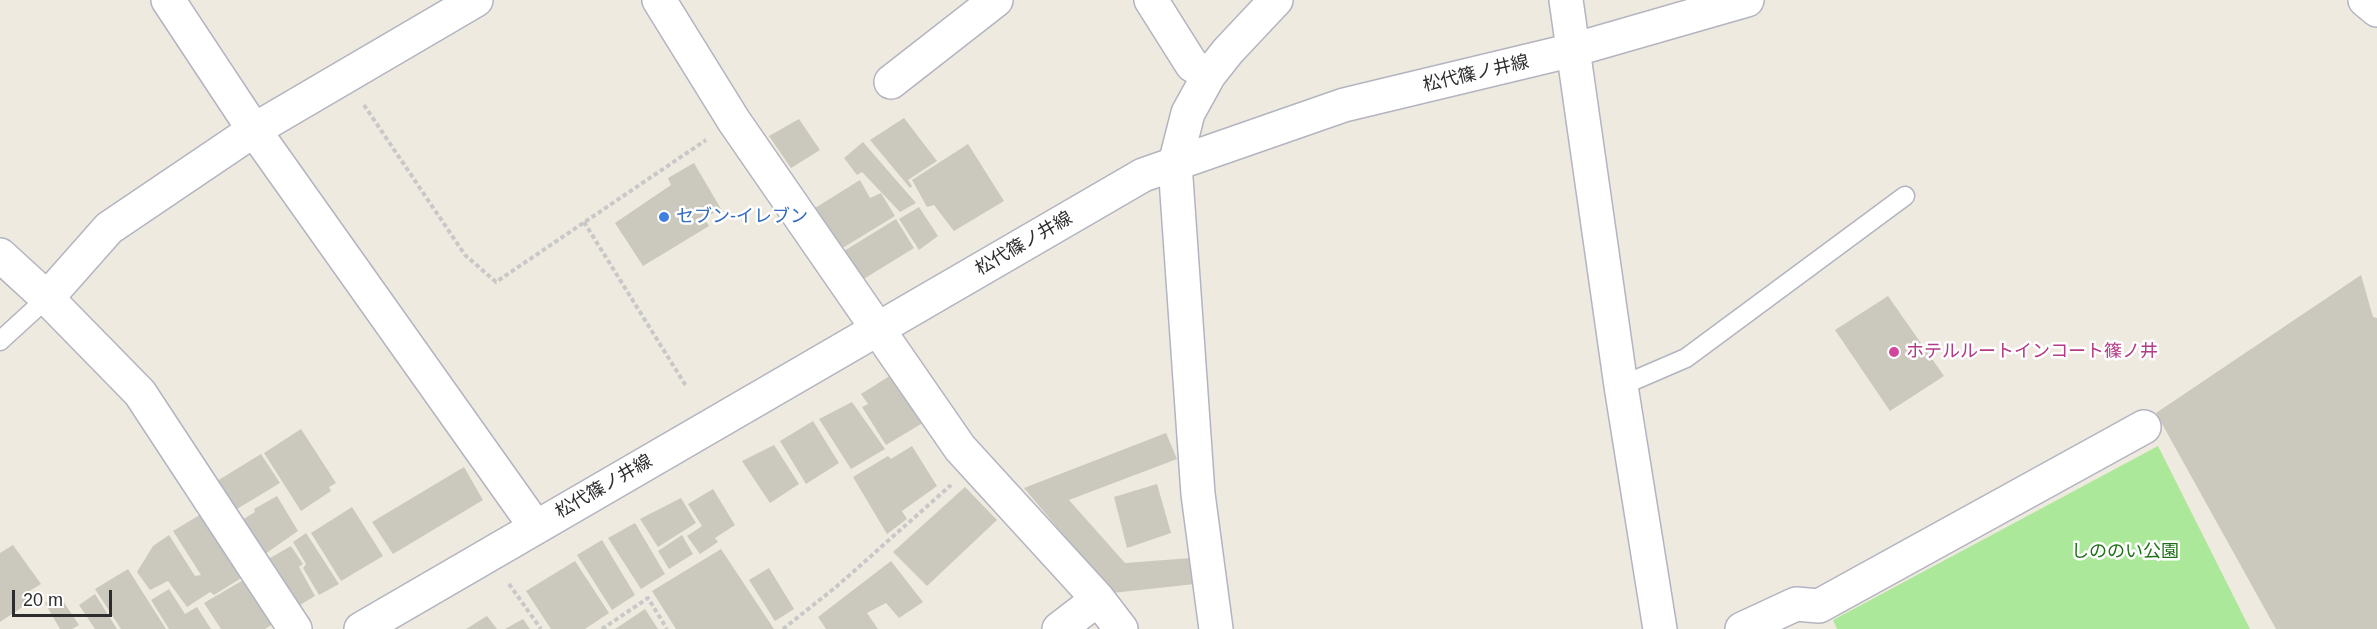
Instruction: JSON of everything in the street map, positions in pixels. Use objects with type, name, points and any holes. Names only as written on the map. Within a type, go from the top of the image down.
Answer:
[{"type":"street","points":[[168,0],[254,130],[535,526]]},
{"type":"street","points":[[47,298],[109,228],[254,130],[476,0]]},
{"type":"street","points":[[659,0],[734,121],[960,448],[1098,599],[1121,629]]},
{"type":"street","points":[[891,82],[996,0]]},
{"type":"street","points":[[1151,0],[1192,65],[1209,75]]},
{"type":"street","points":[[1216,629],[1198,494],[1175,164],[1188,113],[1209,75],[1228,51],[1276,0]]},
{"type":"street","points":[[1566,0],[1621,386],[1660,629]]},
{"type":"street","name":"松代篠ノ井線","points":[[362,629],[535,526],[1143,175],[1344,105],[1574,50],[1747,0]]},
{"type":"street","points":[[2365,0],[2377,10]]},
{"type":"street","points":[[0,255],[47,298],[140,393],[295,629]]},
{"type":"street","points":[[1742,629],[1796,604],[1820,606],[2144,427]]},
{"type":"street","points":[[1059,629],[1098,599]]},
{"type":"lane","points":[[1621,386],[1686,358],[1905,196]]},
{"type":"lane","points":[[0,341],[47,298]]},
{"type":"path","points":[[345,77],[465,255],[496,282],[734,121]]},
{"type":"path","points":[[584,222],[686,386]]},
{"type":"path","points":[[783,629],[836,587],[974,464]]},
{"type":"path","points":[[509,584],[541,629]]},
{"type":"path","points":[[602,629],[648,598],[667,629]]},
{"type":"green space","name":"しののい公園","points":[[2158,446],[2250,629],[1837,629],[1833,620]]},
{"type":"building","points":[[904,118],[937,161],[908,180],[912,186],[910,188],[870,140]]},
{"type":"building","points":[[799,119],[820,150],[791,168],[769,136]]},
{"type":"building","points":[[863,142],[916,203],[900,212],[862,172],[857,175],[844,158]]},
{"type":"building","points":[[968,144],[1004,201],[954,231],[934,205],[927,207],[912,180]]},
{"type":"building","points":[[694,163],[721,209],[704,218],[709,226],[643,266],[615,223],[671,185],[668,178]]},
{"type":"building","points":[[860,180],[870,198],[881,193],[895,216],[841,249],[815,208]]},
{"type":"building","points":[[919,207],[938,236],[919,250],[899,219]]},
{"type":"building","points":[[896,219],[914,248],[862,280],[844,251]]},
{"type":"building","points":[[2361,275],[2373,317],[2377,318],[2377,629],[2276,629],[2156,413]]},
{"type":"building","points":[[1888,296],[1944,376],[1890,411],[1835,330]]},
{"type":"building","points":[[896,372],[926,421],[886,445],[862,407],[868,404],[861,394]]},
{"type":"building","points":[[852,402],[885,449],[851,469],[819,419]]},
{"type":"building","points":[[813,421],[839,463],[806,484],[780,441]]},
{"type":"building","points":[[301,429],[336,483],[329,487],[331,491],[301,511],[264,453]]},
{"type":"building","points":[[1166,433],[1177,459],[1069,500],[1125,563],[1191,558],[1195,584],[1112,593],[1024,488]]},
{"type":"building","points":[[774,445],[799,484],[770,503],[742,461]]},
{"type":"building","points":[[912,446],[937,486],[902,511],[907,519],[887,534],[853,477],[888,456],[891,459]]},
{"type":"building","points":[[261,454],[280,483],[237,509],[217,481]]},
{"type":"building","points":[[464,467],[483,500],[393,554],[372,522]]},
{"type":"building","points":[[1157,484],[1171,533],[1127,548],[1114,497]]},
{"type":"building","points":[[965,487],[997,520],[927,586],[893,552]]},
{"type":"building","points":[[713,489],[735,525],[715,538],[718,542],[700,554],[687,536],[702,526],[688,504]]},
{"type":"building","points":[[277,496],[298,531],[265,554],[242,520],[255,512],[254,509]]},
{"type":"building","points":[[681,498],[696,523],[658,547],[640,519]]},
{"type":"building","points":[[352,507],[383,556],[341,581],[311,533]]},
{"type":"building","points":[[203,513],[243,577],[214,595],[210,592],[187,607],[168,581],[150,590],[137,572],[153,546],[169,535],[195,576],[201,575],[173,531]]},
{"type":"building","points":[[635,523],[665,574],[641,589],[608,538]]},
{"type":"building","points":[[306,533],[339,584],[319,595],[303,568],[306,564],[293,542]]},
{"type":"building","points":[[682,535],[693,554],[669,569],[658,551]]},
{"type":"building","points":[[602,540],[635,595],[612,610],[577,555]]},
{"type":"building","points":[[13,545],[41,584],[26,593],[30,602],[0,622],[0,553]]},
{"type":"building","points":[[291,546],[303,564],[299,567],[315,596],[300,605],[270,558]]},
{"type":"building","points":[[721,549],[774,629],[676,629],[652,591]]},
{"type":"building","points":[[575,561],[609,613],[585,629],[551,629],[526,591]]},
{"type":"building","points":[[891,561],[923,602],[899,618],[886,603],[867,613],[878,629],[826,629],[818,617]]},
{"type":"building","points":[[769,568],[794,609],[775,621],[749,580]]},
{"type":"building","points":[[128,569],[166,629],[121,629],[95,589]]},
{"type":"building","points":[[245,579],[273,624],[265,629],[221,629],[204,603]]},
{"type":"building","points":[[169,589],[185,614],[197,607],[211,629],[169,629],[151,600]]},
{"type":"building","points":[[95,594],[117,629],[95,629],[79,605]]},
{"type":"building","points":[[59,595],[79,625],[72,629],[60,629],[45,603]]},
{"type":"building","points":[[645,609],[658,629],[615,629]]},
{"type":"building","points":[[487,616],[497,629],[466,629]]},
{"type":"building","points":[[523,619],[530,629],[505,629]]},
{"type":"place","name":"セブン-イレブン","points":[[664,217]]},
{"type":"place","name":"ホテルルートインコート篠ノ井","points":[[1894,352]]}]
